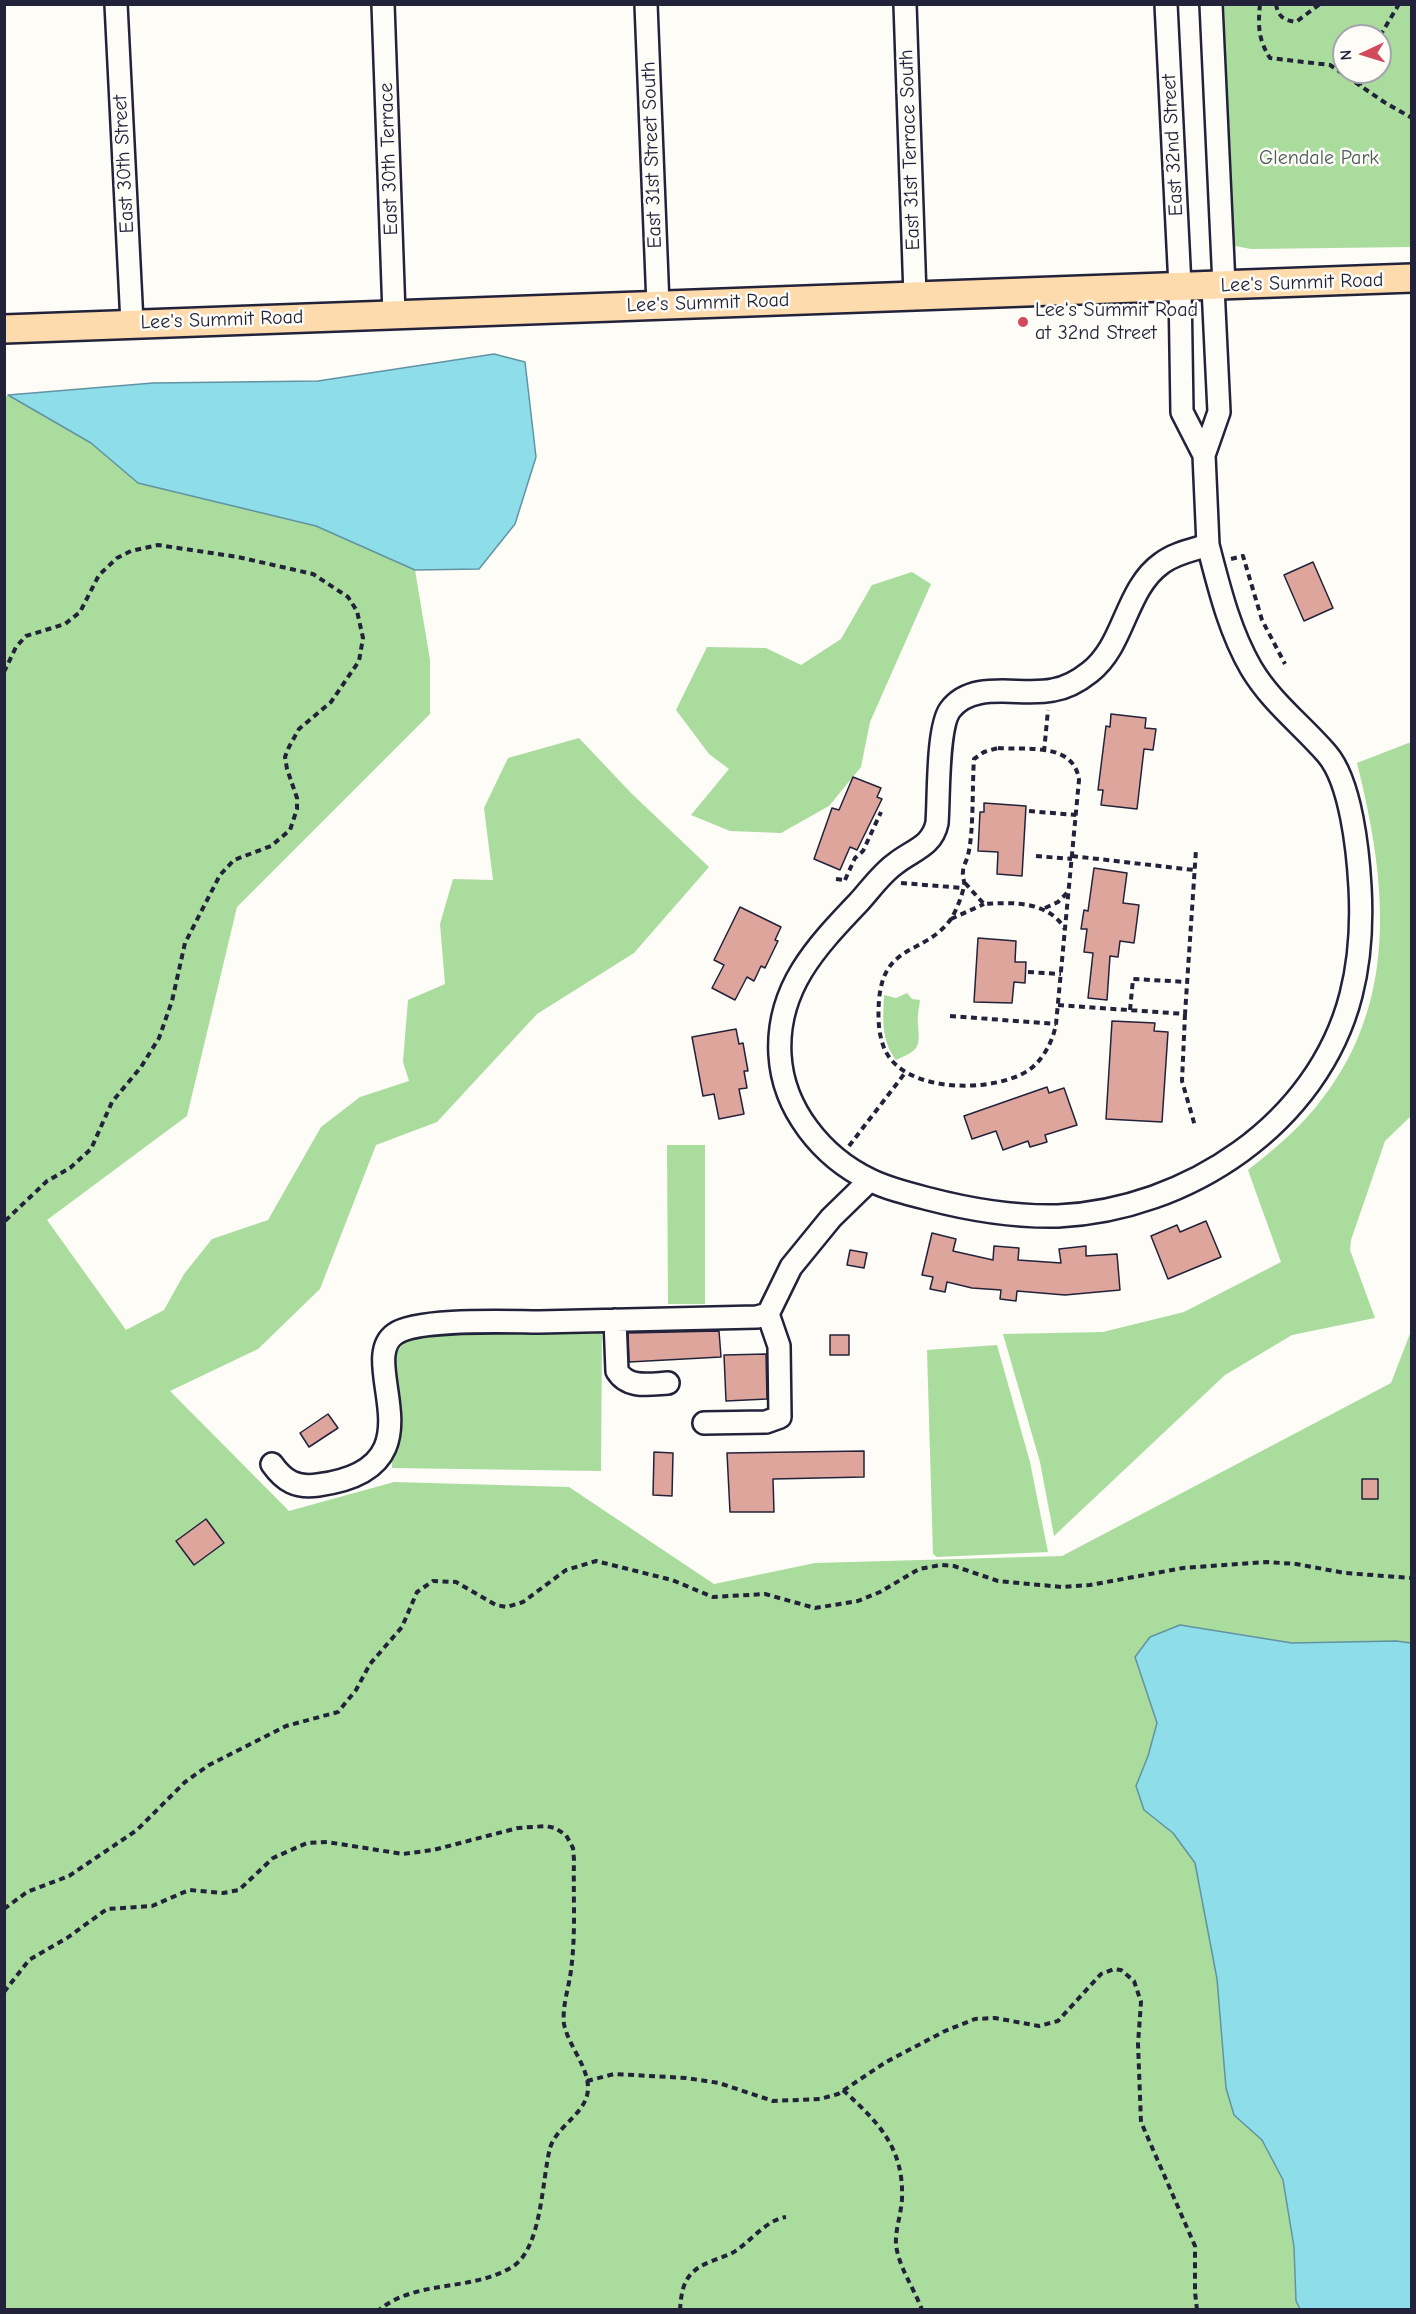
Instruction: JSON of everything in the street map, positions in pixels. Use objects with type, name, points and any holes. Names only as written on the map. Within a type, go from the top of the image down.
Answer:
[{"type":"main road","name":"Lee's Summit Road","points":[[4,329],[1412,278]]},
{"type":"street","name":"East 30th Street","points":[[116,4],[132,323]]},
{"type":"street","name":"East 30th Terrace","points":[[383,4],[394,314]]},
{"type":"street","name":"East 31st Street South","points":[[646,4],[658,305]]},
{"type":"street","name":"East 31st Terrace South","points":[[905,4],[915,296]]},
{"type":"street","name":"East 32nd Street","points":[[1166,4],[1180,286],[1182,412],[1204,455]]},
{"type":"street","points":[[1210,554],[1175,555],[1151,573],[1130,606],[1110,647],[1091,672],[1054,690],[972,694],[949,712],[942,737],[937,823],[934,835],[924,846],[896,862],[817,945],[804,963],[787,998],[780,1051],[787,1089],[807,1127],[838,1160],[870,1180],[966,1209],[999,1214],[1058,1216],[1111,1209],[1167,1192],[1203,1176],[1239,1153],[1281,1118],[1317,1072],[1344,1018],[1358,958],[1361,919],[1355,844],[1336,768],[1328,755],[1268,693],[1252,670],[1232,629],[1210,554],[1204,455],[1219,412],[1211,4]]},
{"type":"street","points":[[272,1464],[289,1482],[311,1486],[354,1475],[372,1464],[383,1452],[390,1416],[383,1352],[386,1342],[396,1333],[408,1328],[459,1323],[757,1317],[768,1314],[790,1267],[831,1218],[870,1180]]},
{"type":"street","points":[[704,1424],[766,1422],[780,1417],[779,1347],[768,1314]]},
{"type":"street","points":[[615,1320],[617,1371],[621,1378],[636,1384],[668,1383]]},
{"type":"path","points":[[1260,4],[1258,30],[1261,44],[1270,58],[1332,66]]},
{"type":"path","points":[[1278,4],[1278,15],[1285,20],[1296,22],[1320,4]]},
{"type":"path","points":[[1387,24],[1399,4]]},
{"type":"path","points":[[1360,85],[1412,118]]},
{"type":"path","points":[[4,672],[16,647],[26,636],[64,624],[80,612],[99,575],[117,558],[131,552],[158,546],[238,556],[313,574],[348,597],[357,611],[363,638],[359,661],[331,702],[299,729],[289,747],[285,758],[297,798],[297,809],[290,830],[271,846],[234,860],[220,875],[185,944],[172,1001],[159,1038],[141,1067],[112,1102],[91,1149],[78,1161],[47,1181],[4,1222]]},
{"type":"path","points":[[1210,554],[1244,556],[1262,620],[1285,664]]},
{"type":"path","points":[[1044,752],[1048,708]]},
{"type":"path","points":[[951,919],[964,886],[962,874],[968,856],[974,759],[984,752],[998,748],[1044,752],[1064,755],[1074,762],[1078,769],[1069,891],[1056,1024],[1052,1039],[1040,1059],[1031,1068],[1011,1078],[956,1086],[915,1078],[905,1073],[889,1056],[881,1040],[879,1004],[882,980],[890,964],[929,939],[951,919],[984,904],[1011,904],[1044,908],[1055,915],[1065,929]]},
{"type":"path","points":[[1029,811],[1076,815]]},
{"type":"path","points":[[845,880],[855,858],[863,851],[880,812]]},
{"type":"path","points":[[1195,1126],[1182,1081],[1196,850]]},
{"type":"path","points":[[1035,856],[1072,857],[1194,870]]},
{"type":"path","points":[[891,882],[964,886],[984,904]]},
{"type":"path","points":[[1044,908],[1058,902],[1069,891]]},
{"type":"path","points":[[1028,972],[1061,974]]},
{"type":"path","points":[[1130,1010],[1133,979],[1187,982]]},
{"type":"path","points":[[1058,1005],[1185,1014]]},
{"type":"path","points":[[950,1016],[1056,1024]]},
{"type":"path","points":[[838,1160],[905,1073]]},
{"type":"path","points":[[4,1908],[27,1892],[69,1876],[137,1830],[185,1782],[209,1765],[286,1726],[338,1712],[356,1690],[370,1664],[402,1627],[417,1592],[433,1581],[456,1582],[496,1605],[507,1608],[523,1602],[573,1567],[596,1561],[672,1581],[713,1597],[765,1594],[815,1608],[858,1601],[880,1592],[919,1569],[941,1564],[998,1581],[1062,1587],[1184,1568],[1267,1562],[1296,1564],[1345,1573],[1412,1578]]},
{"type":"path","points":[[4,1992],[29,1960],[67,1938],[107,1909],[152,1906],[189,1890],[223,1893],[239,1890],[273,1858],[295,1846],[317,1842],[390,1853],[419,1852],[518,1828],[546,1826],[561,1830],[573,1848],[572,1959],[564,2023],[587,2081],[584,2101],[551,2145],[537,2220],[527,2248],[518,2263],[504,2271],[471,2282],[404,2295],[379,2310]]},
{"type":"path","points":[[587,2081],[614,2074],[686,2078],[719,2083],[773,2101],[820,2100],[843,2090],[896,2057],[945,2031],[975,2019],[995,2018],[1039,2026],[1049,2025],[1068,2014],[1101,1974],[1114,1969],[1128,1974],[1134,1981],[1141,2002],[1138,2044],[1141,2122],[1195,2246],[1197,2310]]},
{"type":"path","points":[[843,2090],[882,2130],[900,2162],[902,2203],[897,2246],[903,2269],[922,2310]]},
{"type":"path","points":[[680,2310],[683,2288],[691,2274],[706,2263],[736,2250],[776,2220],[786,2217]]},
{"type":"green space","name":"Glendale Park","points":[[1224,5],[1411,5],[1411,247],[1251,249],[1235,246],[1230,235]]},
{"type":"green space","points":[[8,395],[91,442],[138,483],[316,526],[415,570],[430,660],[430,714],[237,907],[187,1116],[47,1220],[126,1330],[164,1310],[184,1274],[212,1239],[268,1220],[321,1127],[360,1097],[409,1081],[403,1062],[408,1000],[445,984],[440,924],[453,879],[493,880],[484,808],[508,758],[579,738],[631,793],[709,867],[634,953],[537,1014],[437,1122],[376,1145],[320,1289],[258,1349],[170,1391],[289,1511],[394,1482],[569,1487],[714,1584],[815,1563],[1062,1556],[1391,1383],[1411,1331],[1412,2309],[5,2309],[4,398]]},
{"type":"green space","points":[[912,572],[931,584],[870,722],[861,767],[829,806],[781,833],[730,831],[691,815],[729,769],[709,754],[676,710],[707,647],[766,648],[801,665],[841,639],[872,585]]},
{"type":"green space","points":[[1411,742],[1411,1116],[1385,1141],[1351,1240],[1350,1250],[1375,1318],[1292,1335],[1225,1375],[1054,1536],[1040,1462],[1003,1334],[1103,1332],[1184,1312],[1281,1262],[1248,1170],[1283,1141],[1315,1108],[1343,1069],[1362,1028],[1374,985],[1380,942],[1380,898],[1375,853],[1357,763]]},
{"type":"green space","points":[[907,993],[912,999],[920,1000],[919,1039],[914,1051],[896,1060],[885,1037],[884,995],[896,998]]},
{"type":"green space","points":[[667,1145],[705,1145],[705,1304],[668,1304]]},
{"type":"green space","points":[[598,1330],[602,1335],[601,1471],[392,1468],[395,1354],[407,1339],[419,1335]]},
{"type":"green space","points":[[997,1345],[1030,1462],[1048,1552],[937,1557],[933,1554],[927,1350]]},
{"type":"water","points":[[494,354],[525,362],[536,457],[515,524],[479,569],[415,570],[316,526],[138,483],[91,443],[8,395],[153,383],[318,381]]},
{"type":"water","points":[[1180,1625],[1292,1643],[1396,1641],[1411,1643],[1411,2309],[1300,2309],[1296,2301],[1294,2247],[1283,2180],[1262,2140],[1234,2115],[1226,2088],[1217,1979],[1195,1863],[1173,1833],[1144,1810],[1136,1786],[1148,1756],[1157,1723],[1135,1657],[1150,1637]]},
{"type":"building","points":[[1313,562],[1333,608],[1304,621],[1284,575]]},
{"type":"building","points":[[1111,714],[1146,718],[1145,728],[1156,729],[1153,750],[1144,749],[1137,809],[1101,805],[1103,790],[1098,790],[1106,726],[1110,727]]},
{"type":"building","points":[[853,777],[881,788],[877,797],[882,799],[857,850],[850,847],[840,870],[814,859],[832,808],[839,810]]},
{"type":"building","points":[[984,803],[1026,806],[1022,876],[997,874],[998,852],[978,851],[980,812],[984,812]]},
{"type":"building","points":[[1094,868],[1127,873],[1123,903],[1139,905],[1134,943],[1120,941],[1118,957],[1110,956],[1107,1000],[1088,998],[1093,953],[1084,952],[1087,929],[1081,929],[1084,910],[1088,911]]},
{"type":"building","points":[[740,907],[781,927],[775,940],[778,941],[765,968],[761,966],[754,981],[747,977],[735,1000],[712,988],[724,965],[714,960]]},
{"type":"building","points":[[978,938],[1016,941],[1015,962],[1026,962],[1025,983],[1014,982],[1012,1003],[974,1002]]},
{"type":"building","points":[[1112,1021],[1155,1023],[1154,1031],[1168,1032],[1162,1122],[1106,1119]]},
{"type":"building","points":[[736,1029],[739,1044],[743,1043],[748,1071],[744,1071],[747,1088],[739,1089],[744,1114],[719,1119],[714,1094],[703,1096],[692,1037]]},
{"type":"building","points":[[1047,1087],[1049,1093],[1064,1088],[1077,1125],[1045,1135],[1047,1142],[1030,1147],[1028,1141],[1003,1150],[996,1131],[972,1139],[964,1116]]},
{"type":"building","points":[[1206,1221],[1221,1257],[1168,1279],[1151,1236],[1177,1225],[1180,1232]]},
{"type":"building","points":[[932,1233],[956,1239],[953,1251],[993,1260],[994,1246],[1019,1248],[1018,1260],[1061,1263],[1059,1249],[1086,1246],[1086,1256],[1117,1254],[1120,1290],[1065,1295],[1017,1291],[1016,1301],[1000,1299],[1001,1290],[972,1288],[947,1282],[945,1292],[930,1289],[933,1277],[922,1275]]},
{"type":"building","points":[[850,1250],[867,1253],[864,1268],[847,1265]]},
{"type":"building","points":[[719,1331],[721,1357],[629,1362],[628,1333]]},
{"type":"building","points":[[830,1335],[849,1335],[849,1355],[830,1355]]},
{"type":"building","points":[[766,1354],[767,1399],[726,1401],[724,1355]]},
{"type":"building","points":[[328,1414],[338,1428],[309,1447],[300,1433]]},
{"type":"building","points":[[864,1451],[864,1477],[773,1479],[774,1512],[730,1512],[727,1453]]},
{"type":"building","points":[[654,1452],[673,1453],[672,1496],[653,1495]]},
{"type":"building","points":[[1362,1479],[1378,1479],[1378,1499],[1362,1499]]},
{"type":"building","points":[[206,1519],[224,1543],[194,1565],[176,1541]]},
{"type":"place","name":"Lee's Summit Road at 32nd Street","points":[[1023,322]]}]
